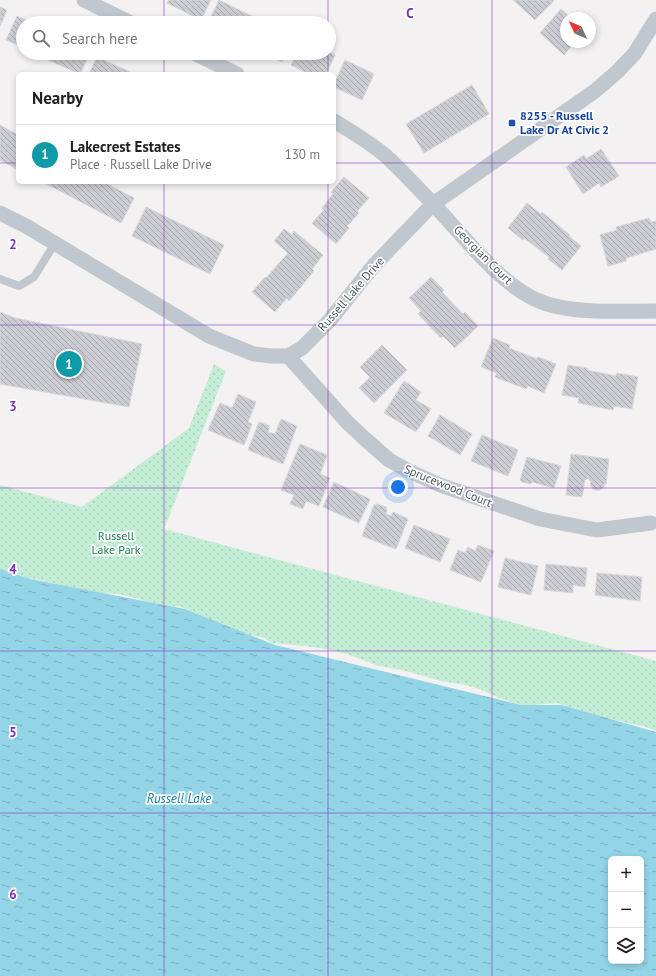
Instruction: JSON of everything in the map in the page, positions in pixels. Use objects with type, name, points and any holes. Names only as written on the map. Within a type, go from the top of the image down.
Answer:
[{"type":"street","points":[[84,0],[117,16]]},
{"type":"street","name":"Russell Lake Drive","points":[[288,356],[302,348],[330,320],[375,264],[433,204],[595,91],[617,72],[635,53],[656,19]]},
{"type":"street","points":[[208,60],[233,72]]},
{"type":"street","name":"Georgian Court","points":[[336,122],[360,136],[386,156],[491,266],[519,290],[546,304],[576,310],[656,311]]},
{"type":"street","points":[[0,213],[26,226],[209,336],[254,354],[288,356]]},
{"type":"street","name":"Sprucewood Court","points":[[288,356],[347,422],[385,457],[411,472],[440,485],[540,519],[597,530],[651,523]]},
{"type":"lane","points":[[0,279],[20,286],[34,277],[54,243]]},
{"type":"green space","name":"Russell Lake Park","points":[[214,364],[226,371],[164,529],[656,661],[656,731],[646,727],[602,717],[557,703],[521,705],[466,685],[441,681],[406,671],[376,665],[332,650],[273,643],[275,645],[262,637],[248,635],[179,606],[168,607],[119,594],[98,593],[30,579],[0,570],[0,485],[82,507],[189,428]]},
{"type":"water","name":"Russell Lake","points":[[0,569],[30,579],[185,609],[275,645],[521,705],[562,705],[656,732],[656,976],[0,976]]},
{"type":"building","points":[[169,0],[211,0],[203,16],[193,16],[167,3]]},
{"type":"building","points":[[219,0],[252,16],[211,16]]},
{"type":"building","points":[[513,0],[553,0],[554,1],[535,20]]},
{"type":"building","points":[[0,7],[7,10],[0,26]]},
{"type":"building","points":[[561,9],[564,12],[560,12],[560,48],[570,48],[564,55],[540,33]]},
{"type":"building","points":[[16,18],[16,44],[6,40]]},
{"type":"building","points":[[48,60],[87,60],[81,72],[75,72]]},
{"type":"building","points":[[96,60],[104,60],[130,72],[90,72]]},
{"type":"building","points":[[294,60],[333,60],[327,72],[305,72],[291,65]]},
{"type":"building","points":[[345,60],[374,74],[362,100],[336,88],[336,80]]},
{"type":"building","points":[[472,85],[489,114],[424,153],[406,124]]},
{"type":"building","points":[[0,125],[16,134],[16,169],[0,160]]},
{"type":"building","points":[[601,149],[619,176],[601,187],[599,183],[583,194],[566,167],[584,155],[586,159]]},
{"type":"building","points":[[344,177],[369,198],[357,211],[359,213],[347,226],[349,228],[336,244],[312,223],[324,210],[322,208],[333,194],[331,192]]},
{"type":"building","points":[[47,184],[107,184],[134,198],[121,223]]},
{"type":"building","points":[[527,203],[541,214],[542,212],[581,246],[562,270],[548,259],[549,257],[508,228]]},
{"type":"building","points":[[146,207],[224,245],[210,274],[132,236]]},
{"type":"building","points":[[649,218],[651,222],[656,221],[656,249],[626,258],[626,261],[608,266],[600,235],[617,230],[616,227]]},
{"type":"building","points":[[284,229],[292,235],[294,231],[323,255],[312,269],[314,271],[289,301],[287,298],[275,312],[252,292],[288,253],[274,241]]},
{"type":"building","points":[[431,277],[444,290],[442,292],[463,314],[465,312],[478,326],[455,348],[443,336],[441,338],[418,314],[421,311],[409,298]]},
{"type":"building","points":[[0,312],[15,318],[142,344],[129,407],[0,384]]},
{"type":"building","points":[[493,338],[510,345],[509,348],[537,359],[538,357],[556,364],[544,393],[528,386],[526,389],[495,377],[497,373],[481,367]]},
{"type":"building","points":[[382,345],[407,370],[374,403],[359,388],[370,377],[360,367]]},
{"type":"building","points":[[568,365],[587,368],[587,370],[616,376],[617,373],[638,377],[632,409],[614,406],[613,410],[578,403],[579,398],[562,395]]},
{"type":"building","points":[[404,381],[421,392],[416,400],[431,409],[416,432],[384,413]]},
{"type":"building","points":[[238,394],[256,402],[248,422],[252,424],[244,445],[208,430],[220,403],[232,408]]},
{"type":"building","points":[[440,415],[472,434],[460,455],[428,436]]},
{"type":"building","points":[[281,419],[297,426],[283,464],[248,450],[259,422],[270,426],[268,432],[275,434]]},
{"type":"building","points":[[482,435],[518,450],[508,476],[471,461]]},
{"type":"building","points":[[300,444],[327,455],[320,474],[330,478],[319,506],[306,501],[303,509],[290,504],[294,495],[281,490]]},
{"type":"building","points":[[571,454],[609,459],[606,484],[604,484],[604,487],[600,490],[594,490],[590,485],[591,482],[588,478],[585,480],[582,497],[566,495]]},
{"type":"building","points":[[527,457],[561,466],[554,488],[532,482],[530,484],[520,480]]},
{"type":"building","points":[[334,482],[370,499],[359,523],[323,507]]},
{"type":"building","points":[[377,504],[386,507],[386,514],[391,516],[393,512],[408,519],[396,549],[362,536],[374,505]]},
{"type":"building","points":[[414,525],[450,539],[440,562],[405,548]]},
{"type":"building","points":[[478,545],[494,551],[481,582],[450,570],[458,550],[465,553],[468,547],[475,551]]},
{"type":"building","points":[[505,558],[538,566],[531,595],[498,587]]},
{"type":"building","points":[[546,564],[587,568],[585,587],[573,585],[573,593],[544,590]]},
{"type":"building","points":[[597,573],[642,577],[640,601],[595,595]]},
{"type":"place","name":"8255 - Russell Lake Dr At Civic 2","points":[[512,123]]},
{"type":"place","name":"Lakecrest Estates","points":[[69,364]]}]
